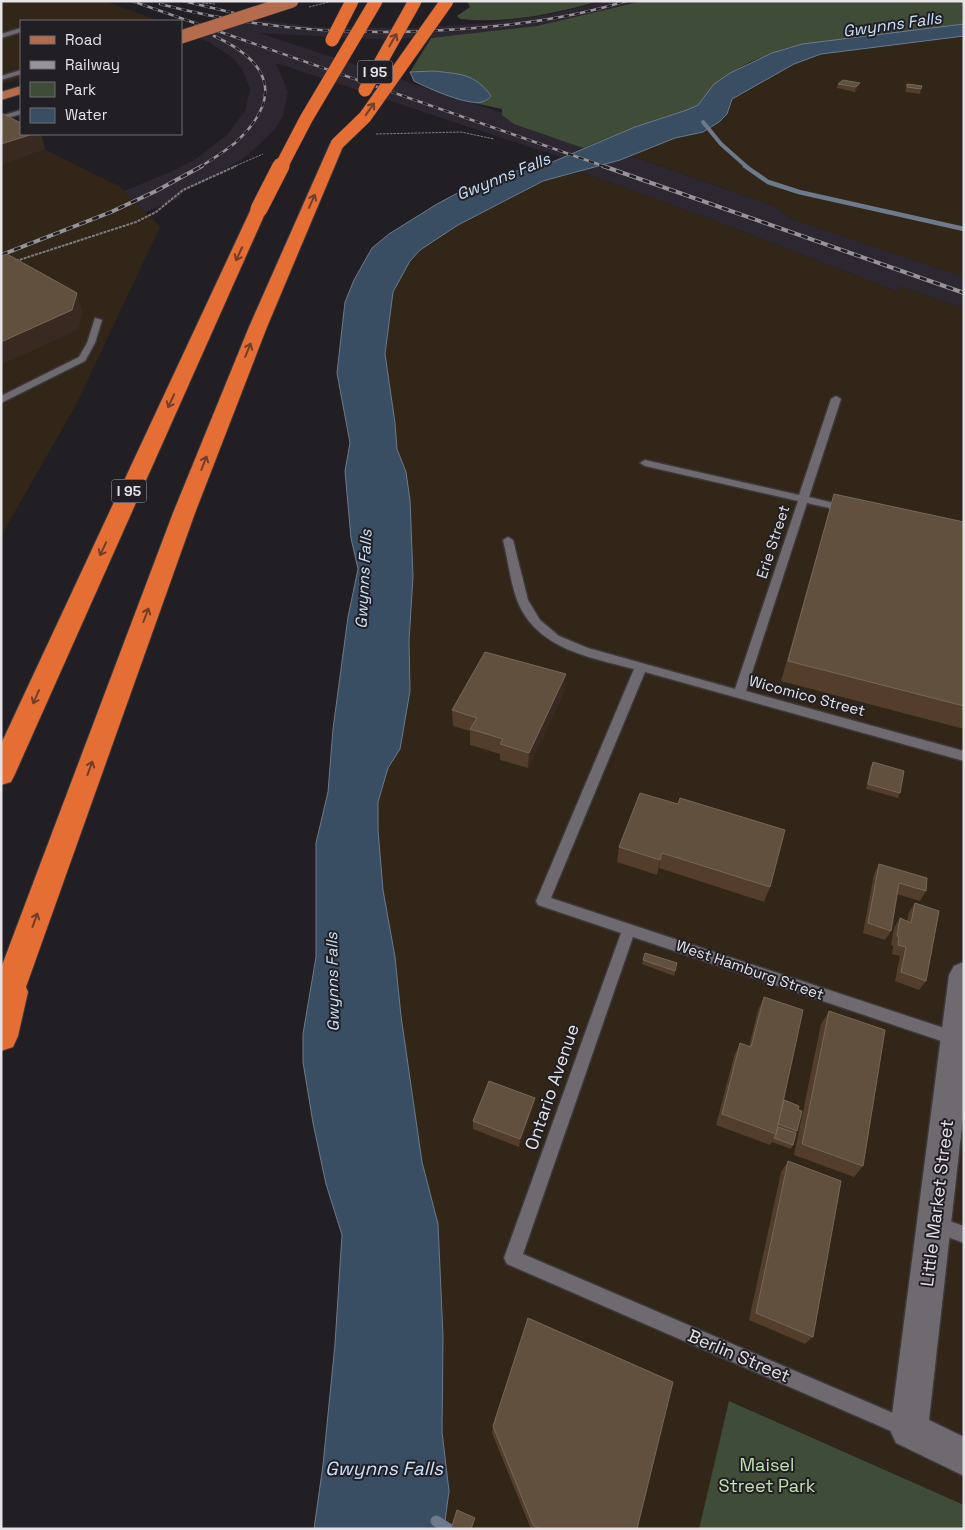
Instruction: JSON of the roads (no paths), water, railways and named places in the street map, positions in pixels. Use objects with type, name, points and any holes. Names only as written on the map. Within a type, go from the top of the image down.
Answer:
[{"type":"highway","points":[[260,12],[301,1]]},
{"type":"highway","points":[[324,55],[352,1]]},
{"type":"highway","name":"I 95","points":[[1,774],[259,209],[306,119],[376,1]]},
{"type":"highway","name":"I 95","points":[[1,1010],[137,638],[230,396],[281,270],[337,144],[415,1]]},
{"type":"highway","points":[[337,144],[365,117],[446,1]]},
{"type":"highway","points":[[306,119],[317,76]]},
{"type":"highway","points":[[1,1036],[18,966]]},
{"type":"main road","points":[[182,37],[292,1]]},
{"type":"main road","points":[[182,32],[274,2]]},
{"type":"main road","points":[[1,90],[20,83]]},
{"type":"main road","points":[[1,96],[20,90]]},
{"type":"street","name":"Little Market Street","points":[[910,1430],[949,1230],[956,1039],[964,975]]},
{"type":"street","name":"Berlin Street","points":[[910,1430],[964,1457]]},
{"type":"lane","points":[[1,36],[20,30]]},
{"type":"lane","points":[[1,78],[20,72]]},
{"type":"lane","points":[[1,118],[20,112]]},
{"type":"lane","points":[[1,400],[82,359],[91,343],[98,320]]},
{"type":"lane","name":"Erie Street","points":[[739,694],[836,399]]},
{"type":"lane","points":[[644,463],[860,512]]},
{"type":"lane","name":"Wicomico Street","points":[[508,540],[523,600],[536,623],[555,639],[584,651],[964,756]]},
{"type":"lane","name":"West Hamburg Street","points":[[641,667],[544,900],[956,1039]]},
{"type":"lane","name":"Ontario Avenue","points":[[513,1258],[629,929]]},
{"type":"lane","name":"Berlin Street","points":[[513,1258],[910,1430]]},
{"type":"water","name":"Gwynns Falls","points":[[964,24],[964,36],[821,54],[794,64],[732,99],[727,114],[719,122],[703,132],[675,138],[620,160],[543,181],[458,225],[420,250],[410,261],[393,292],[385,354],[397,449],[406,472],[410,500],[413,576],[409,641],[410,691],[400,749],[388,768],[378,802],[378,830],[383,890],[395,957],[401,1016],[422,1162],[438,1224],[443,1336],[442,1432],[449,1491],[444,1529],[314,1529],[323,1465],[335,1344],[342,1235],[326,1184],[313,1123],[303,1062],[303,1034],[316,957],[316,843],[328,792],[333,729],[348,617],[358,569],[351,538],[345,471],[350,443],[337,373],[345,302],[354,280],[372,248],[389,234],[437,204],[469,187],[504,174],[550,163],[635,127],[687,110],[698,105],[714,84],[730,73],[772,53],[802,44]]},
{"type":"water","points":[[433,71],[466,76],[485,88],[491,97],[486,101],[479,102],[460,100],[414,81],[410,72]]},
{"type":"waterway","points":[[703,122],[721,144],[747,167]]},
{"type":"waterway","points":[[745,166],[768,182],[799,192],[964,229]]},
{"type":"waterway","points":[[436,1521],[449,1529]]},
{"type":"railway","points":[[132,1],[606,167]]},
{"type":"railway","points":[[183,1],[251,17]]},
{"type":"railway","points":[[160,4],[234,20],[272,25],[309,29],[385,32],[462,29],[524,23],[585,12],[626,1]]},
{"type":"railway","points":[[200,167],[235,143],[251,127],[260,111],[265,96],[264,82],[259,69],[248,57],[214,36]]},
{"type":"railway","points":[[1,255],[111,212],[156,191],[202,166]]},
{"type":"railway","points":[[603,166],[964,293]]},
{"type":"park label","name":"Maisel Street Park","points":[[767,1475]]}]
